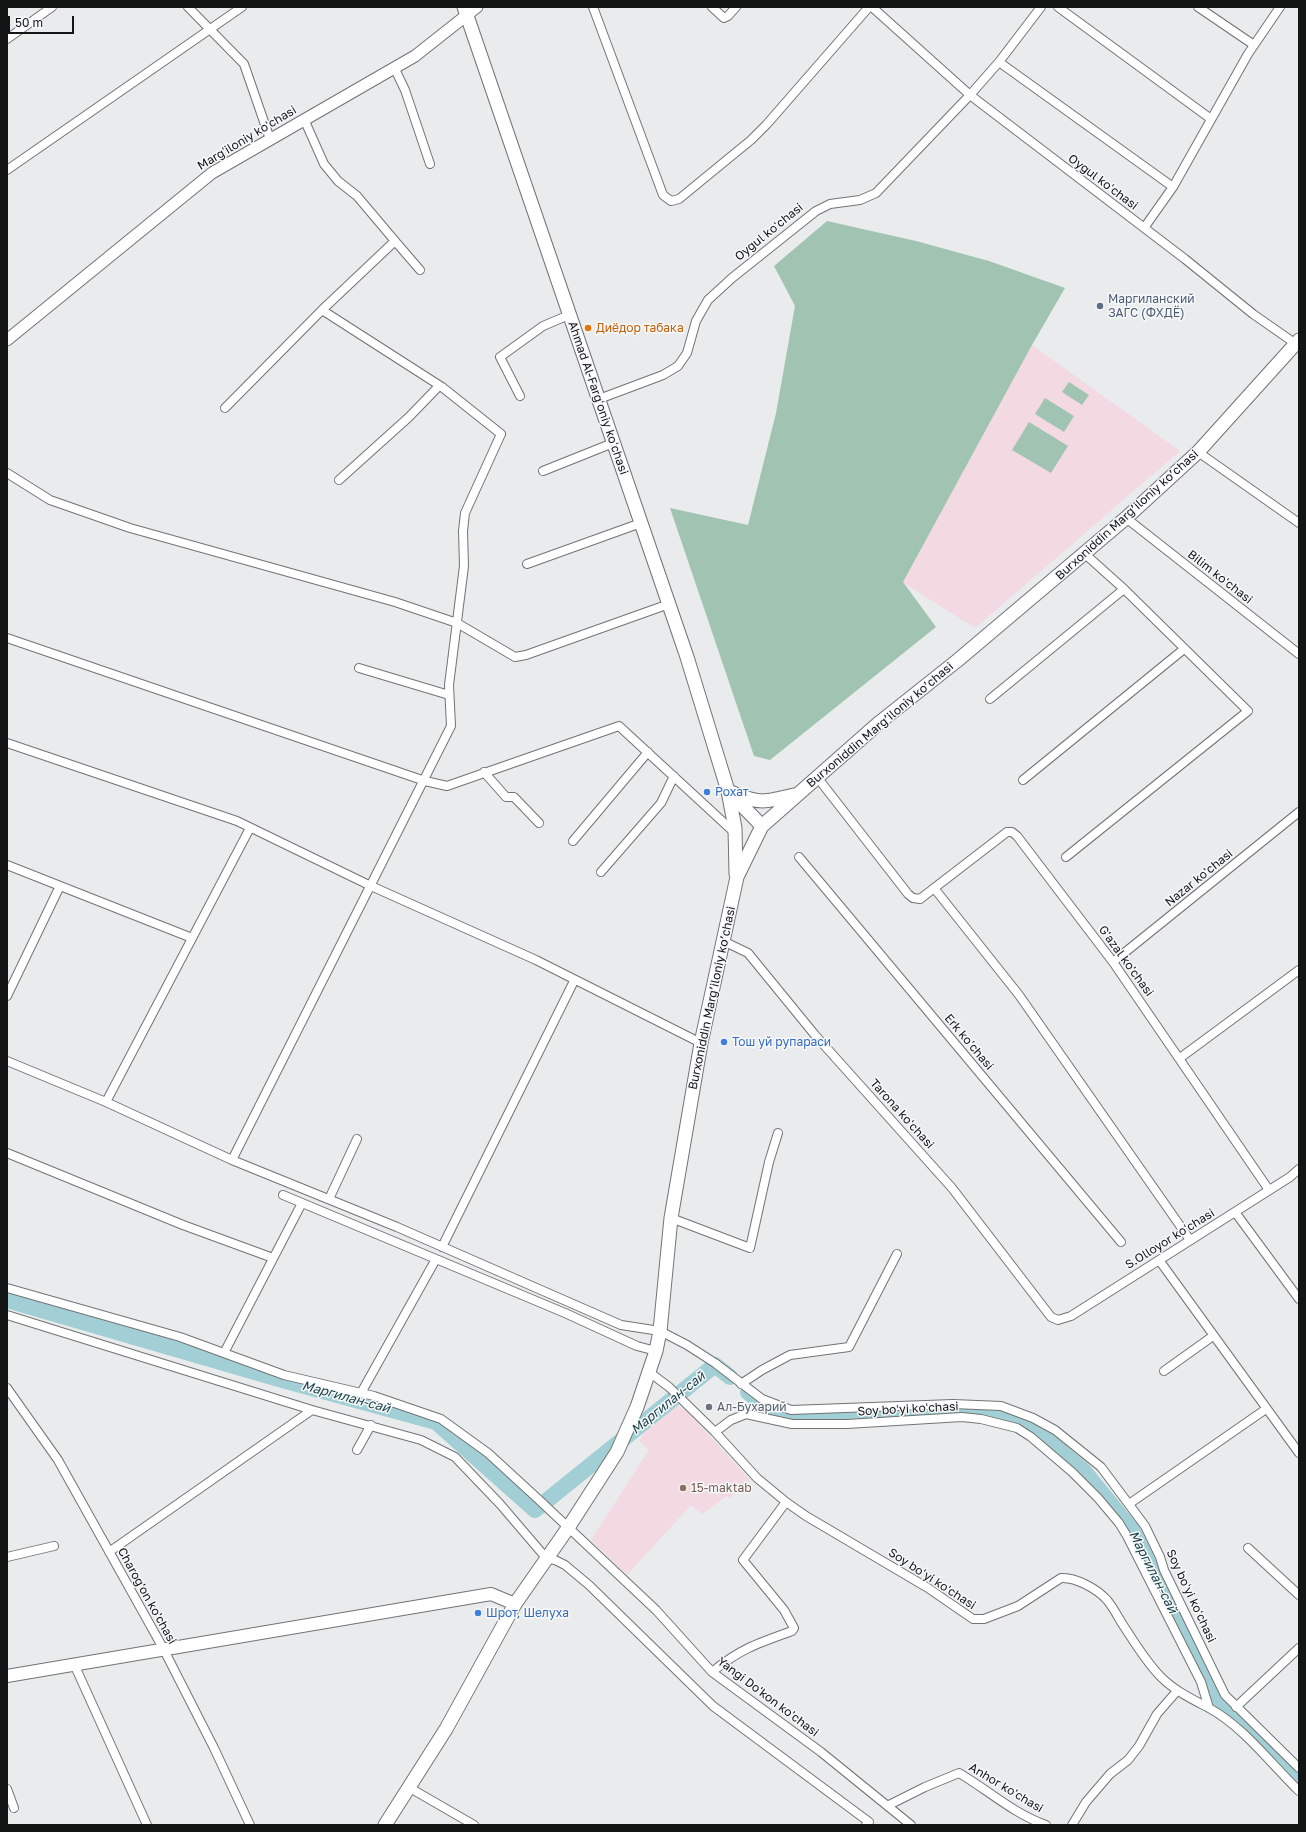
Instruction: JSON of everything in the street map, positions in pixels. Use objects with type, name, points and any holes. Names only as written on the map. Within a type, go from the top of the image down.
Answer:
[{"type":"main road","name":"Ahmad Al-Fargʻoniy koʻchasi","points":[[469,10],[569,314],[669,604],[728,791],[735,833],[736,877]]},
{"type":"main road","name":"Burxoniddin Marg’iloniy ko’chasi","points":[[385,1825],[410,1788],[446,1729],[515,1604],[568,1528],[617,1452],[637,1407],[656,1351],[660,1331],[671,1218],[700,1043],[736,877],[762,826],[796,794],[880,722],[958,660],[1126,518],[1198,452],[1297,342]]},
{"type":"main road","points":[[728,791],[749,800],[765,802],[796,794]]},
{"type":"main road","points":[[728,791],[762,826]]},
{"type":"main road","points":[[7,1676],[163,1648],[490,1594],[515,1604]]},
{"type":"street","points":[[7,39],[52,7]]},
{"type":"street","points":[[188,7],[244,64],[270,139]]},
{"type":"street","points":[[7,170],[242,7]]},
{"type":"street","points":[[593,7],[663,195],[671,202],[679,199],[751,140],[767,124],[869,7]]},
{"type":"street","points":[[712,7],[724,18],[728,16],[736,7]]},
{"type":"street","name":"Oygul koʻchasi","points":[[872,7],[970,95],[1144,228],[1253,314],[1297,342]]},
{"type":"street","name":"Oygul koʻchasi","points":[[599,399],[664,375],[678,366],[687,353],[696,321],[701,310],[716,291],[816,211],[830,204],[860,200],[876,193],[970,95],[999,62],[1041,7]]},
{"type":"street","points":[[1058,7],[1210,119]]},
{"type":"street","points":[[1198,7],[1254,45]]},
{"type":"street","points":[[1144,228],[1173,187],[1210,119],[1254,45],[1280,7]]},
{"type":"street","name":"Margʻiloniy koʻchasi","points":[[7,340],[212,173],[415,56],[469,10]]},
{"type":"street","points":[[999,62],[1173,187]]},
{"type":"street","points":[[394,67],[405,90],[430,164]]},
{"type":"street","points":[[304,120],[324,164],[338,181],[358,196],[420,270]]},
{"type":"street","points":[[225,408],[322,310],[395,241]]},
{"type":"street","points":[[232,1160],[452,726],[449,685],[464,566],[463,532],[465,513],[501,434],[439,386],[322,310]]},
{"type":"street","points":[[520,396],[500,357],[543,326],[569,314]]},
{"type":"street","points":[[339,480],[409,417],[439,386]]},
{"type":"street","points":[[543,471],[614,443]]},
{"type":"street","points":[[1198,452],[1299,523]]},
{"type":"street","points":[[7,473],[50,500],[130,528],[395,602],[457,624],[515,657],[526,655],[669,604]]},
{"type":"street","name":"Bilim koʻchasi","points":[[1126,518],[1299,654]]},
{"type":"street","points":[[527,564],[641,523]]},
{"type":"street","points":[[1066,857],[1248,711],[1124,589],[1085,554]]},
{"type":"street","points":[[990,699],[1124,589]]},
{"type":"street","points":[[7,638],[425,781],[447,786],[616,726],[621,727],[735,833]]},
{"type":"street","points":[[1023,780],[1184,649]]},
{"type":"street","points":[[359,668],[449,695]]},
{"type":"street","points":[[7,743],[237,821],[371,886],[536,960],[574,981],[700,1043]]},
{"type":"street","points":[[573,841],[648,752]]},
{"type":"street","points":[[484,772],[506,797],[514,797],[539,823]]},
{"type":"street","points":[[601,872],[661,803],[674,776]]},
{"type":"street","name":"G'azal ko'chasi","points":[[817,777],[908,894],[913,898],[920,899],[1000,836],[1007,832],[1012,832],[1017,836],[1113,962],[1269,1190]]},
{"type":"street","name":"Nazar ko'chasi","points":[[1113,962],[1299,812]]},
{"type":"street","points":[[106,1102],[250,828]]},
{"type":"street","name":"Erk koʻchasi","points":[[799,857],[1121,1242]]},
{"type":"street","points":[[7,865],[192,938]]},
{"type":"street","points":[[7,996],[60,886]]},
{"type":"street","points":[[934,888],[1020,995],[1190,1240]]},
{"type":"street","name":"Tarona koʻchasi","points":[[723,942],[748,953],[815,1035],[952,1188],[1051,1317]]},
{"type":"street","points":[[1180,1058],[1299,970]]},
{"type":"street","points":[[442,1246],[574,981]]},
{"type":"street","points":[[7,1061],[106,1102],[232,1160],[442,1246],[621,1325],[660,1331]]},
{"type":"street","points":[[671,1218],[750,1248],[769,1162],[778,1133]]},
{"type":"street","points":[[329,1199],[357,1139]]},
{"type":"street","points":[[7,1153],[183,1225],[273,1258]]},
{"type":"street","name":"S.Olloyor koʻchasi","points":[[1051,1317],[1058,1320],[1071,1316],[1235,1212],[1299,1169]]},
{"type":"street","points":[[283,1195],[565,1313],[638,1346],[656,1351]]},
{"type":"street","points":[[224,1353],[302,1203]]},
{"type":"street","points":[[1235,1212],[1299,1299]]},
{"type":"street","points":[[741,1384],[762,1370],[790,1355],[849,1347],[897,1254]]},
{"type":"street","points":[[361,1393],[436,1259]]},
{"type":"street","points":[[1159,1260],[1299,1453]]},
{"type":"street","name":"Yangi Do'kon ko'chasi","points":[[7,1288],[180,1337],[284,1375],[374,1396],[441,1419],[488,1453],[656,1610],[712,1672],[822,1752],[889,1805],[911,1825]]},
{"type":"street","points":[[7,1315],[312,1410],[421,1440],[455,1457],[500,1504],[547,1559],[556,1560],[565,1565],[590,1585],[713,1706],[869,1824]]},
{"type":"street","name":"Soy boʻyi koʻchasi","points":[[660,1331],[698,1352],[762,1400],[791,1410],[953,1404],[1001,1406],[1033,1418],[1055,1430],[1101,1467],[1145,1526],[1160,1557],[1164,1570],[1224,1695],[1299,1768]]},
{"type":"street","points":[[1164,1371],[1213,1336]]},
{"type":"street","points":[[649,1372],[669,1387],[716,1432]]},
{"type":"street","name":"Charog'on ko'chasi","points":[[7,1388],[58,1460],[163,1648],[214,1748],[250,1825]]},
{"type":"street","points":[[1129,1504],[1266,1409]]},
{"type":"street","points":[[109,1552],[312,1410]]},
{"type":"street","name":"Soy boʻyi koʻchasi","points":[[716,1432],[731,1420],[746,1414],[792,1424],[862,1423],[962,1417],[981,1419],[1017,1428],[1031,1437],[1072,1472],[1106,1507],[1123,1529],[1201,1682],[1209,1708]]},
{"type":"street","points":[[357,1450],[371,1425]]},
{"type":"street","name":"Soy bo'yi ko'chasi","points":[[716,1432],[766,1486],[786,1502],[806,1516],[928,1588],[973,1619],[984,1619],[1018,1606],[1061,1578],[1066,1578],[1087,1586],[1101,1594],[1108,1601],[1144,1657],[1161,1677],[1177,1691],[1209,1708]]},
{"type":"street","points":[[712,1672],[730,1657],[752,1645],[792,1631],[794,1628],[784,1610],[743,1560],[786,1502]]},
{"type":"street","points":[[7,1557],[54,1546]]},
{"type":"street","points":[[1248,1548],[1299,1595]]},
{"type":"street","points":[[1236,1708],[1299,1648]]},
{"type":"street","points":[[74,1664],[147,1825]]},
{"type":"street","points":[[1072,1825],[1086,1802],[1110,1774],[1128,1760],[1139,1746],[1157,1714],[1177,1691]]},
{"type":"street","points":[[1209,1708],[1222,1715],[1236,1726],[1299,1791]]},
{"type":"street","name":"Anhor ko'chasi","points":[[889,1805],[925,1787],[960,1773],[1014,1809],[1035,1821],[1046,1825]]},
{"type":"street","points":[[410,1788],[474,1825]]},
{"type":"street","points":[[7,1789],[14,1808]]},
{"type":"shaded area","points":[[1032,345],[1180,451],[975,628],[902,582]]},
{"type":"shaded area","name":"15-maktab","points":[[663,1399],[686,1410],[750,1480],[730,1498],[727,1496],[702,1514],[691,1505],[627,1575],[591,1540],[649,1450],[639,1441]]},
{"type":"green space","points":[[827,221],[916,241],[989,261],[1065,288],[1032,345],[903,582],[936,627],[770,760],[754,756],[670,508],[748,525],[776,413],[795,306],[774,266]]},
{"type":"green space","points":[[1069,382],[1089,395],[1082,405],[1062,392]]},
{"type":"green space","points":[[1045,398],[1074,416],[1064,432],[1035,414]]},
{"type":"green space","points":[[1029,422],[1068,446],[1051,473],[1012,450]]},
{"type":"waterway","name":"Маргилан-сай","points":[[7,1300],[279,1379],[436,1422],[535,1510],[715,1365],[730,1377]]},
{"type":"waterway","name":"Маргилан-сай","points":[[748,1392],[760,1402],[791,1416],[985,1410],[1042,1436],[1084,1471],[1132,1530],[1216,1698],[1248,1732],[1299,1779]]},
{"type":"place","name":"Маргиланский ЗАГС (ФХДЁ)","points":[[1100,306]]},
{"type":"place","name":"Диёдор табака","points":[[588,328]]},
{"type":"place","name":"Рохат","points":[[707,792]]},
{"type":"place","name":"Тош уй рупараси","points":[[724,1042]]},
{"type":"place","name":"Ал-Бухарий","points":[[709,1407]]},
{"type":"place","name":"15-maktab","points":[[683,1488]]},
{"type":"place","name":"Шрот, Шелуха","points":[[478,1613]]}]
